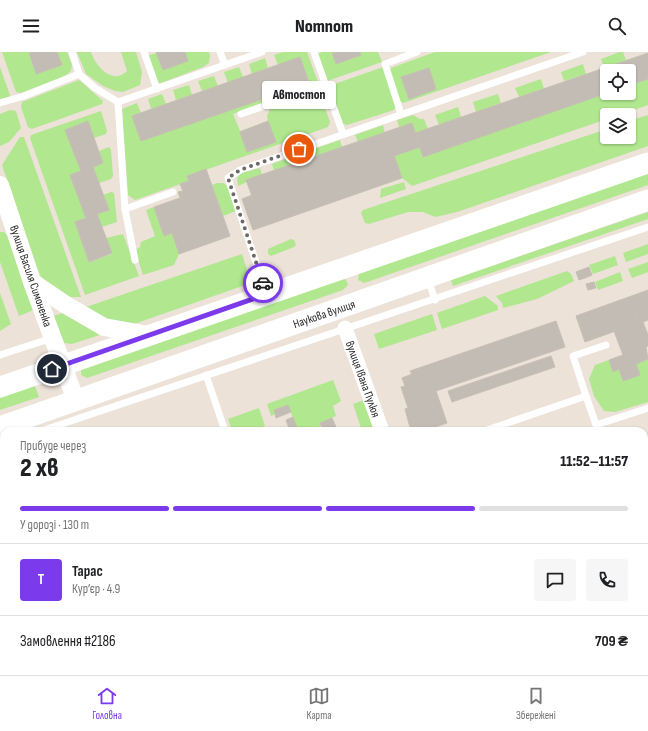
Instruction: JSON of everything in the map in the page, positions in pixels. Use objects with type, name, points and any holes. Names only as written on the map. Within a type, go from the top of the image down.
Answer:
[{"type":"main road","points":[[0,387],[648,163]]},
{"type":"main road","name":"Наукова вулиця","points":[[0,427],[79,409],[428,278],[648,200]]},
{"type":"street","name":"вулиця Василя Симоненка","points":[[0,185],[32,282],[79,409]]},
{"type":"street","points":[[32,282],[66,305],[104,327],[149,335]]},
{"type":"street","name":"вулиця Івана Пулюя","points":[[344,328],[381,427]]},
{"type":"lane","points":[[72,52],[79,74],[95,88],[118,102],[262,52]]},
{"type":"lane","points":[[144,52],[157,89]]},
{"type":"lane","points":[[220,52],[225,65]]},
{"type":"lane","points":[[314,52],[343,134]]},
{"type":"lane","points":[[401,114],[384,64],[417,52]]},
{"type":"lane","points":[[267,294],[228,178],[240,170],[583,52]]},
{"type":"lane","points":[[0,103],[24,96],[79,74]]},
{"type":"lane","points":[[241,114],[325,85]]},
{"type":"lane","points":[[118,102],[125,209],[135,260]]},
{"type":"lane","points":[[125,209],[173,192]]},
{"type":"lane","points":[[79,409],[206,375],[344,328],[435,300],[648,227]]},
{"type":"lane","points":[[428,278],[435,300]]},
{"type":"lane","points":[[0,355],[53,338]]},
{"type":"lane","points":[[597,427],[573,356],[606,345]]},
{"type":"lane","points":[[206,375],[224,427]]},
{"type":"lane","points":[[496,427],[586,396]]},
{"type":"lane","points":[[600,427],[648,408]]},
{"type":"lane","name":"Наукова вулиця","points":[[48,427],[79,409]]},
{"type":"green space","points":[[2,52],[29,52],[36,74],[62,65],[57,52],[67,52],[72,65],[71,71],[65,76],[21,93],[16,92]]},
{"type":"green space","points":[[77,52],[91,52],[100,68],[110,75],[116,76],[127,71],[121,52],[136,52],[142,72],[140,85],[123,92],[115,91],[103,86],[86,74]]},
{"type":"green space","points":[[185,52],[209,52],[209,63],[203,67],[161,83],[157,83],[146,56],[157,53],[163,70],[188,61]]},
{"type":"green space","points":[[283,52],[307,52],[318,82],[233,114],[240,131],[268,121],[267,116],[270,109],[315,93],[321,96],[330,122],[328,127],[188,176],[189,181],[135,200],[128,195],[122,109],[137,103],[141,113],[278,65],[274,55]]},
{"type":"green space","points":[[322,52],[332,52],[336,64],[361,55],[360,52],[378,52],[382,62],[327,81],[318,54]]},
{"type":"green space","points":[[435,52],[551,52],[403,103],[400,101],[390,70],[391,68]]},
{"type":"green space","points":[[623,52],[626,60],[615,64],[603,64],[601,59]]},
{"type":"green space","points":[[265,58],[268,68],[252,74],[249,64]]},
{"type":"green space","points":[[583,64],[586,74],[564,81],[561,72]]},
{"type":"green space","points":[[0,67],[10,95],[7,100],[0,101]]},
{"type":"green space","points":[[239,67],[243,77],[228,83],[224,72]]},
{"type":"green space","points":[[383,67],[396,105],[394,110],[347,125],[341,123],[329,86]]},
{"type":"green space","points":[[214,76],[218,86],[202,91],[198,81]]},
{"type":"green space","points":[[541,79],[544,89],[519,97],[515,88]]},
{"type":"green space","points":[[648,79],[648,105],[636,109],[636,108],[600,108],[600,121],[412,186],[402,178],[394,155],[600,95],[600,100],[636,100],[636,83]]},
{"type":"green space","points":[[79,80],[103,101],[102,104],[32,129],[28,127],[21,107],[22,102]]},
{"type":"green space","points":[[189,85],[192,95],[176,100],[173,90]]},
{"type":"green space","points":[[162,94],[166,104],[151,109],[148,99]]},
{"type":"green space","points":[[498,94],[501,103],[476,112],[473,102]]},
{"type":"green space","points":[[458,107],[461,117],[439,125],[435,115]]},
{"type":"green space","points":[[10,110],[16,111],[21,128],[9,142],[0,146],[0,114]]},
{"type":"green space","points":[[101,111],[107,131],[106,134],[94,138],[88,121],[66,130],[81,171],[86,218],[75,222],[89,262],[112,254],[106,238],[123,234],[139,276],[85,295],[30,138],[31,135]]},
{"type":"green space","points":[[413,115],[420,119],[424,119],[428,129],[415,133],[399,127],[397,120]]},
{"type":"green space","points":[[648,115],[648,146],[457,212],[435,217],[423,212],[408,212],[369,224],[365,223],[361,213],[363,210],[600,131],[600,144],[636,144],[636,119]]},
{"type":"green space","points":[[383,125],[385,133],[358,142],[355,135]]},
{"type":"green space","points":[[20,137],[24,137],[81,297],[64,297],[43,282],[38,270],[2,165]]},
{"type":"green space","points":[[340,140],[342,147],[316,156],[314,149]]},
{"type":"green space","points":[[109,147],[111,150],[113,176],[111,179],[99,183],[93,167],[103,163],[99,151]]},
{"type":"green space","points":[[299,154],[302,161],[274,171],[272,164]]},
{"type":"green space","points":[[260,168],[262,175],[238,186],[237,178],[241,173]]},
{"type":"green space","points":[[648,173],[648,185],[364,283],[358,280],[359,273]]},
{"type":"green space","points":[[404,182],[406,189],[380,198],[381,189]]},
{"type":"green space","points":[[223,183],[228,186],[236,211],[223,216],[212,185]]},
{"type":"green space","points":[[111,192],[114,193],[117,222],[102,227],[97,214],[109,210],[103,195]]},
{"type":"green space","points":[[154,207],[164,236],[172,233],[179,254],[174,265],[143,275],[135,250],[140,247],[141,242],[155,236],[146,210]]},
{"type":"green space","points":[[648,212],[648,219],[453,286],[451,280]]},
{"type":"green space","points":[[0,232],[4,232],[9,237],[36,309],[19,316],[0,262]]},
{"type":"green space","points":[[291,239],[294,240],[296,245],[294,247],[271,256],[268,254],[268,249]]},
{"type":"green space","points":[[648,244],[648,254],[626,262],[623,253]]},
{"type":"green space","points":[[242,254],[251,283],[134,324],[104,321],[83,308]]},
{"type":"green space","points":[[615,256],[618,265],[593,274],[589,265]]},
{"type":"green space","points":[[648,262],[648,272],[632,278],[628,269]]},
{"type":"green space","points":[[567,271],[571,274],[574,281],[537,299],[503,308],[502,303],[496,296]]},
{"type":"green space","points":[[620,272],[623,281],[598,290],[595,282]]},
{"type":"green space","points":[[343,278],[346,280],[348,285],[343,290],[87,378],[81,375],[81,369]]},
{"type":"green space","points":[[0,293],[11,324],[0,331]]},
{"type":"green space","points":[[485,296],[498,306],[498,310],[442,329],[437,313]]},
{"type":"green space","points":[[66,312],[109,332],[72,344],[64,343],[53,316]]},
{"type":"green space","points":[[432,314],[437,330],[379,349],[374,334]]},
{"type":"green space","points":[[648,359],[648,402],[615,412],[604,411],[594,396],[589,379],[595,365],[609,360],[613,371],[619,369],[623,381],[636,364]]},
{"type":"green space","points":[[333,380],[341,401],[333,406],[336,416],[320,423],[321,426],[318,427],[296,427],[288,405],[274,410],[275,414],[271,416],[267,404]]},
{"type":"green space","points":[[34,384],[39,397],[0,410],[0,396]]},
{"type":"green space","points":[[364,400],[374,427],[361,427],[353,404]]},
{"type":"green space","points":[[259,408],[265,426],[231,427],[228,419]]},
{"type":"building","points":[[29,52],[57,52],[62,65],[36,74]]},
{"type":"building","points":[[156,52],[185,52],[188,61],[163,70]]},
{"type":"building","points":[[332,52],[360,52],[361,55],[336,64]]},
{"type":"building","points":[[648,53],[648,79],[636,83],[636,64],[616,64]]},
{"type":"building","points":[[300,57],[309,83],[141,141],[132,116]]},
{"type":"building","points":[[429,68],[436,89],[409,99],[401,77]]},
{"type":"building","points":[[600,69],[600,95],[423,157],[415,133]]},
{"type":"building","points":[[88,121],[103,163],[93,167],[109,210],[97,214],[112,253],[89,262],[75,222],[86,218],[70,175],[81,171],[65,130]]},
{"type":"building","points":[[268,121],[276,142],[247,152],[240,132]]},
{"type":"building","points":[[412,123],[420,147],[255,204],[246,180]]},
{"type":"building","points":[[394,155],[402,178],[253,230],[242,199],[252,195],[255,204]]},
{"type":"building","points":[[206,169],[230,236],[179,254],[172,233],[164,236],[154,207],[180,198],[178,192],[183,191],[180,184],[189,181],[187,176]]},
{"type":"building","points":[[589,267],[592,275],[585,278],[581,270]]},
{"type":"building","points":[[581,270],[585,278],[579,280],[576,272]]},
{"type":"building","points":[[594,282],[596,288],[588,290],[586,284]]},
{"type":"building","points":[[648,290],[648,320],[638,324],[633,311],[616,317],[621,329],[585,342],[576,316]]},
{"type":"building","points":[[633,311],[638,324],[643,322],[648,335],[648,346],[646,347],[648,359],[636,364],[640,375],[623,381],[619,369],[613,372],[609,360],[623,355],[614,331],[621,329],[616,317]]},
{"type":"building","points":[[556,321],[565,347],[436,391],[447,423],[436,427],[410,427],[405,409],[408,408],[401,387],[405,386],[402,378],[412,374],[410,371]]},
{"type":"building","points":[[551,356],[555,367],[452,402],[448,391]]},
{"type":"building","points":[[288,405],[291,412],[276,418],[274,410]]},
{"type":"building","points":[[293,417],[297,427],[289,427],[286,420]]},
{"type":"building","points":[[332,418],[336,427],[322,427],[320,423]]},
{"type":"way so far","points":[[263,283],[228,178],[240,170],[299,149]]},
{"type":"place","name":"Автостоп","points":[[299,149]]},
{"type":"route","points":[[52,369],[267,294],[263,283]]}]
